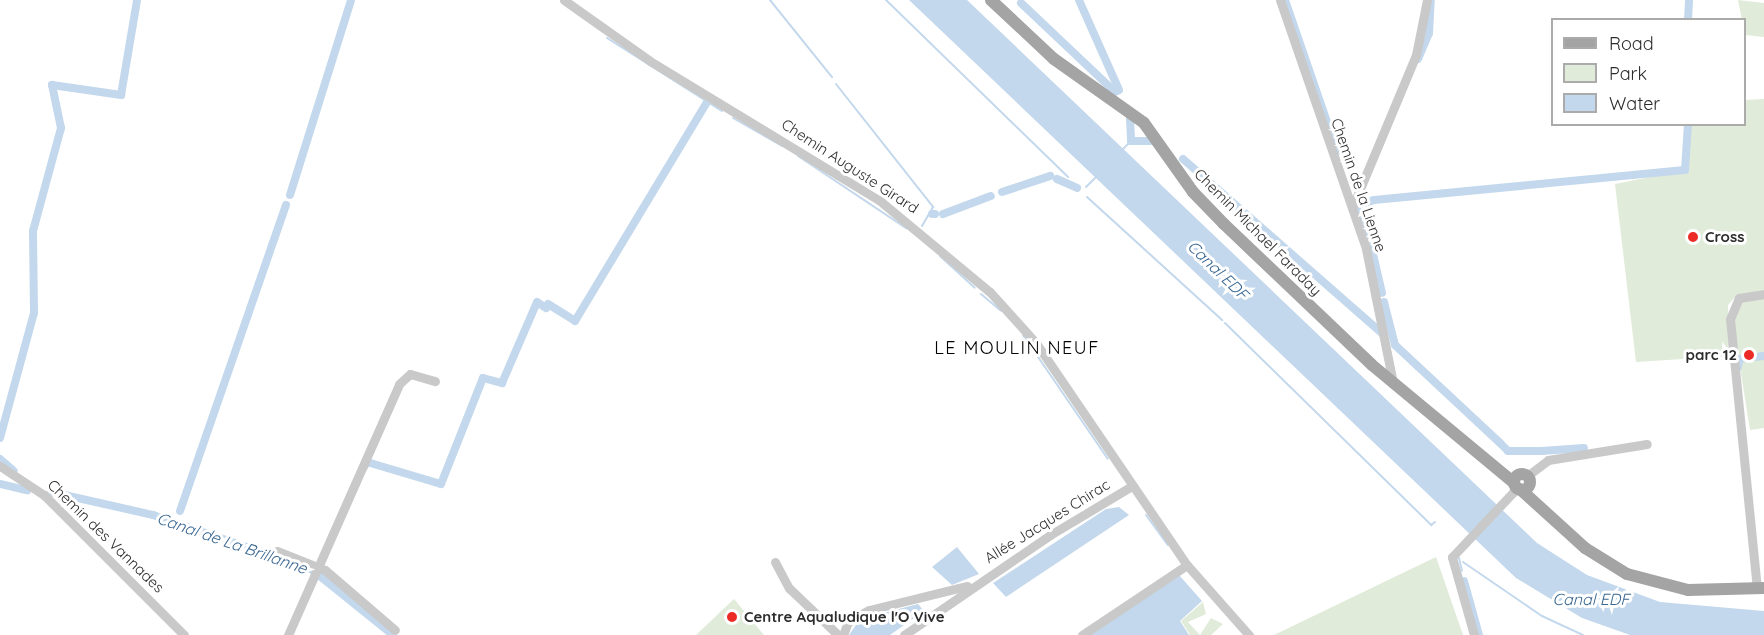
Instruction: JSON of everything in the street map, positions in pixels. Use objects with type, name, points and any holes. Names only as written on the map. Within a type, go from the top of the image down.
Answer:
[{"type":"main road","name":"Chemin Michael Faraday","points":[[991,0],[1054,59],[1149,127],[1200,200],[1393,383],[1484,459],[1519,485],[1553,520],[1596,556],[1644,580],[1688,590],[1755,589]]},
{"type":"street","name":"Chemin Auguste Girard","points":[[564,0],[650,61],[879,200],[943,249],[1029,334],[1187,565],[1249,635]]},
{"type":"street","name":"Chemin de la Lienne","points":[[1280,0],[1352,208],[1381,304],[1393,383]]},
{"type":"street","points":[[1352,208],[1416,55],[1427,0]]},
{"type":"street","points":[[1755,589],[1751,570],[1730,315],[1739,298],[1764,294]]},
{"type":"street","points":[[288,635],[401,381],[413,374],[435,381]]},
{"type":"street","points":[[1474,635],[1452,565],[1456,551],[1519,485],[1548,460],[1647,444]]},
{"type":"street","name":"Chemin des Vannades","points":[[0,466],[44,495],[184,635]]},
{"type":"street","name":"Allée Jacques Chirac","points":[[904,635],[978,582],[1132,486]]},
{"type":"street","points":[[277,551],[315,571],[395,630]]},
{"type":"street","points":[[775,562],[789,588],[837,634]]},
{"type":"street","points":[[1082,635],[1187,565]]},
{"type":"street","name":"Allée Jacques Chirac","points":[[837,634],[848,622],[869,610],[923,598],[978,582]]},
{"type":"street","points":[[923,598],[933,608],[929,617]]},
{"type":"green space","points":[[1738,0],[1764,3],[1764,37],[1746,35],[1746,18],[1742,18]]},
{"type":"green space","name":"Cross","points":[[1764,99],[1764,291],[1737,295],[1728,305],[1730,356],[1636,362],[1615,184],[1685,170],[1688,126],[1746,126],[1746,100]]},
{"type":"green space","name":"parc 12","points":[[1764,296],[1764,428],[1750,430],[1732,317],[1740,300]]},
{"type":"green space","points":[[1436,557],[1463,635],[1274,635]]},
{"type":"green space","name":"Centre Aqualudique l'O Vive","points":[[734,599],[764,635],[696,635]]},
{"type":"green space","points":[[1203,602],[1206,614],[1188,622],[1200,635],[1190,635],[1181,621]]},
{"type":"green space","points":[[1211,618],[1223,624],[1211,635],[1200,635]]},
{"type":"water","name":"Canal EDF","points":[[909,0],[967,0],[1537,543],[1587,575],[1660,602],[1764,611],[1764,635],[1630,635],[1582,618],[1516,578]]},
{"type":"water","points":[[1119,507],[1129,515],[1006,597],[993,583],[1106,509]]},
{"type":"water","points":[[957,547],[979,574],[952,585],[932,567]]},
{"type":"water","points":[[1179,575],[1202,601],[1180,621],[1189,635],[1089,635]]},
{"type":"water","points":[[918,604],[924,611],[890,635],[849,635],[860,619]]},
{"type":"waterway","points":[[0,438],[34,313],[33,231],[61,128],[52,85],[121,95],[137,0]]},
{"type":"waterway","points":[[290,195],[351,0]]},
{"type":"waterway","points":[[770,0],[832,77]]},
{"type":"waterway","points":[[886,0],[1068,177]]},
{"type":"waterway","points":[[1021,3],[1115,92],[1119,90],[1079,0]]},
{"type":"waterway","points":[[1285,0],[1337,151]]},
{"type":"waterway","points":[[1418,59],[1429,33],[1431,0]]},
{"type":"waterway","points":[[1688,18],[1689,0]]},
{"type":"waterway","points":[[607,38],[722,111]]},
{"type":"waterway","points":[[836,84],[933,207],[922,226]]},
{"type":"waterway","points":[[548,304],[575,321],[707,102]]},
{"type":"waterway","points":[[733,118],[782,146]]},
{"type":"waterway","points":[[1130,119],[1131,141],[1153,141]]},
{"type":"waterway","points":[[1367,235],[1359,205],[1374,200],[1685,170],[1688,126]]},
{"type":"waterway","points":[[1121,151],[1131,141]]},
{"type":"waterway","points":[[798,156],[906,228]]},
{"type":"waterway","points":[[1183,159],[1383,334]]},
{"type":"waterway","points":[[1002,192],[1050,176]]},
{"type":"waterway","points":[[1086,187],[1097,176]]},
{"type":"waterway","points":[[1057,179],[1077,188]]},
{"type":"waterway","points":[[943,214],[991,196]]},
{"type":"waterway","points":[[1087,197],[1222,320]]},
{"type":"waterway","points":[[180,511],[286,205]]},
{"type":"waterway","points":[[1371,246],[1382,293]]},
{"type":"waterway","points":[[940,256],[975,288]]},
{"type":"waterway","points":[[981,294],[1001,311]]},
{"type":"waterway","points":[[364,467],[367,462],[441,484],[483,378],[502,383],[537,302],[546,308]]},
{"type":"waterway","points":[[1384,302],[1395,345],[1508,451],[1543,451]]},
{"type":"waterway","points":[[1225,323],[1431,525],[1435,522]]},
{"type":"waterway","points":[[1023,335],[1108,459]]},
{"type":"waterway","points":[[1738,367],[1739,359],[1764,356]]},
{"type":"waterway","points":[[1541,451],[1584,448]]},
{"type":"waterway","points":[[0,459],[14,471]]},
{"type":"waterway","name":"Canal de La Brillanne","points":[[0,484],[27,490]]},
{"type":"waterway","name":"Canal de La Brillanne","points":[[51,492],[153,515],[311,569],[393,635]]},
{"type":"waterway","points":[[1146,515],[1168,545]]},
{"type":"waterway","points":[[1459,558],[1462,571]]},
{"type":"waterway","points":[[1463,562],[1542,616],[1583,635]]},
{"type":"waterway","points":[[1464,581],[1479,635]]},
{"type":"place","name":"Cross","points":[[1693,237]]},
{"type":"place","name":"parc 12","points":[[1749,355]]},
{"type":"place","name":"Centre Aqualudique l'O Vive","points":[[732,617]]},
{"type":"district","name":"LE MOULIN NEUF","points":[[1017,348]]}]
